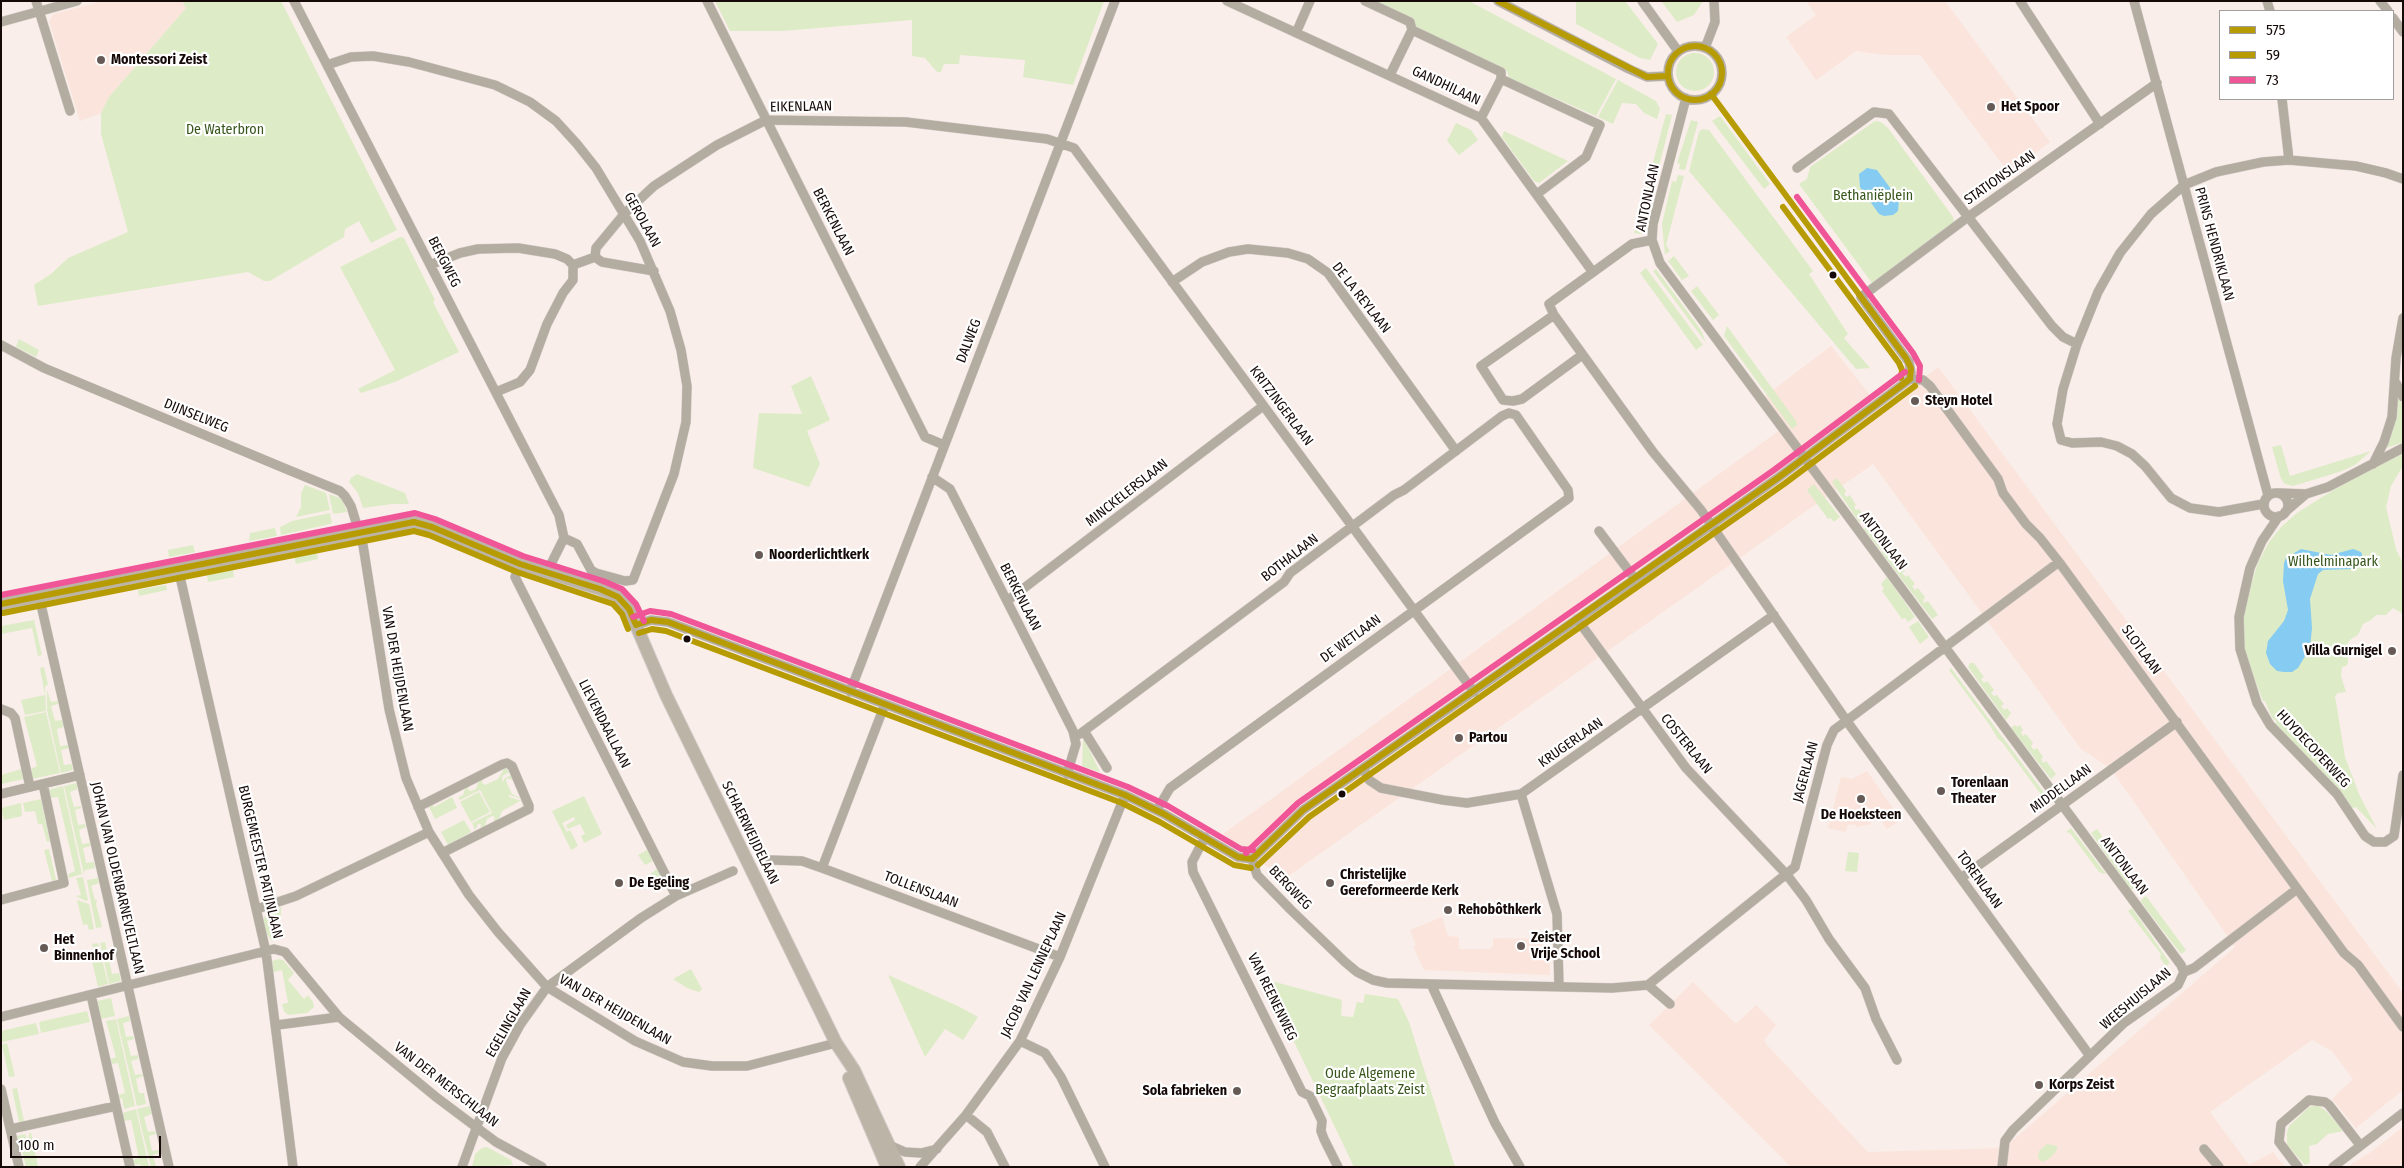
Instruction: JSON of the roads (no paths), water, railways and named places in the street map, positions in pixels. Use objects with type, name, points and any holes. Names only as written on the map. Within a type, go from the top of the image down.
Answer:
[{"type":"street","points":[[36,1],[70,111]]},
{"type":"street","points":[[1,22],[77,1]]},
{"type":"street","name":"BERGWEG","points":[[294,1],[559,515],[564,538]]},
{"type":"street","name":"BERKENLAAN","points":[[707,1],[925,437],[944,446]]},
{"type":"street","name":"DALWEG","points":[[850,692],[1115,1]]},
{"type":"street","name":"GANDHILAAN","points":[[1227,1],[1390,74],[1481,118],[1592,271]]},
{"type":"street","points":[[1296,33],[1310,1]]},
{"type":"street","points":[[1365,1],[1410,22],[1412,30],[1390,74]]},
{"type":"street","points":[[1498,1],[1647,77],[1668,76]]},
{"type":"street","points":[[1642,1],[1678,51]]},
{"type":"street","points":[[1705,48],[1714,22],[1714,1]]},
{"type":"street","points":[[2020,1],[2100,124]]},
{"type":"street","name":"PRINS HENDRIKLAAN","points":[[2134,1],[2268,495]]},
{"type":"street","points":[[2394,19],[2403,32]]},
{"type":"street","points":[[1412,30],[1501,72],[1501,79],[1481,118]]},
{"type":"street","points":[[1693,46],[1705,48],[1714,53],[1720,62],[1722,72],[1719,84],[1708,97],[1699,100],[1686,98],[1674,90],[1668,76],[1670,62],[1678,51],[1693,46]]},
{"type":"street","name":"GEROLAAN","points":[[327,65],[351,57],[373,56],[444,69],[487,82],[514,93],[530,102],[556,122],[577,144],[596,168],[625,213],[654,271],[670,311],[681,350],[686,386],[686,422],[674,474],[633,580],[625,582],[596,573],[592,570],[577,544],[564,538]]},
{"type":"street","points":[[1501,79],[1600,126],[1586,157],[1537,194]]},
{"type":"street","name":"STATIONSLAAN","points":[[1910,379],[1911,368],[1906,358],[1861,297],[1968,218],[2157,84]]},
{"type":"street","name":"ANTONLAAN","points":[[1686,98],[1653,224],[1652,240],[1660,263],[2181,965],[2184,972]]},
{"type":"street","points":[[2282,100],[2289,160]]},
{"type":"street","points":[[1797,168],[1874,112],[1889,114],[2052,326],[2063,337],[2077,344]]},
{"type":"street","name":"EIKENLAAN","points":[[595,257],[596,248],[625,213],[654,186],[717,145],[766,120],[906,122],[1038,138],[1060,143]]},
{"type":"street","name":"KRITZINGERLAAN","points":[[1060,143],[1074,148],[1474,692]]},
{"type":"street","points":[[2264,504],[2219,512],[2190,508],[2171,498],[2145,466],[2132,454],[2117,446],[2101,442],[2072,443],[2061,440],[2058,433],[2058,415],[2077,344],[2098,292],[2120,253],[2151,214],[2184,185],[2216,172],[2236,167],[2289,160],[2356,166],[2403,179]]},
{"type":"street","points":[[1582,355],[1522,399],[1513,401],[1503,400],[1480,366],[1554,314],[1549,304],[1592,271],[1632,244],[1652,240]]},
{"type":"street","points":[[430,265],[460,253],[478,249],[518,248],[555,254],[567,259],[572,265],[573,280],[563,293],[547,324],[530,370],[520,382],[496,392]]},
{"type":"street","name":"DE LA REYLAAN","points":[[1172,282],[1202,262],[1229,252],[1248,249],[1288,253],[1308,259],[1328,273],[1456,451]]},
{"type":"street","points":[[572,265],[595,257],[602,262],[654,271]]},
{"type":"street","name":"TORENLAAN","points":[[1554,314],[1582,355],[1710,526],[1846,720],[2090,1056]]},
{"type":"street","points":[[2372,464],[2384,442],[2392,417],[2396,383],[2396,358],[2403,318]]},
{"type":"street","name":"DIJNSELWEG","points":[[1,345],[44,368],[340,491],[351,506],[360,532]]},
{"type":"street","points":[[1252,858],[1303,810],[1710,526],[1910,379]]},
{"type":"street","name":"SLOTLAAN","points":[[1910,379],[1920,379],[1928,383],[1998,479],[2003,492],[2026,524],[2059,562],[2344,954],[2358,965],[2403,1027]]},
{"type":"street","points":[[2396,383],[2403,397]]},
{"type":"street","name":"MINCKELERSLAAN","points":[[1007,601],[1264,406]]},
{"type":"street","name":"BOTHALAAN","points":[[1080,734],[1354,527],[1394,494],[1404,490],[1502,416],[1510,413],[1516,415],[1568,490],[1569,498]]},
{"type":"street","name":"HUYDECOPERWEG","points":[[2279,493],[2306,494],[2328,487],[2403,448]]},
{"type":"street","name":"BERKENLAAN","points":[[932,477],[950,488],[1007,601],[1080,734],[1107,768]]},
{"type":"street","points":[[2279,493],[2287,501],[2282,514],[2267,513],[2264,504],[2268,495],[2279,493]]},
{"type":"street","name":"HUYDECOPERWEG","points":[[2306,494],[2282,514],[2262,541],[2250,568],[2241,604],[2239,642],[2250,688],[2270,726],[2337,794],[2365,836],[2374,842],[2386,842],[2394,836],[2403,775]]},
{"type":"street","name":"DE WETLAAN","points":[[1157,810],[1170,788],[1455,582],[1463,573],[1524,528],[1536,523],[1569,498]]},
{"type":"street","name":"SCHAERWEIJDELAAN","points":[[1,604],[414,522],[432,526],[520,564],[618,597],[629,609],[666,695],[838,1047],[848,1076],[887,1167]]},
{"type":"street","points":[[1599,531],[1635,579]]},
{"type":"street","name":"VAN DER HEIJDENLAAN","points":[[360,532],[389,709],[406,778],[428,832],[469,895],[498,932],[547,986],[636,1041],[683,1062],[712,1066],[747,1066],[838,1047]]},
{"type":"street","points":[[547,572],[564,538]]},
{"type":"street","name":"JAGERLAAN","points":[[1632,988],[1648,985],[1796,866],[1827,745],[1834,730],[2059,562]]},
{"type":"street","name":"LIEVENDAALLAAN","points":[[520,564],[515,577],[676,896]]},
{"type":"street","name":"BURGEMEESTER PATIJNLAAN","points":[[178,568],[266,952],[293,1167]]},
{"type":"street","name":"JOHAN VAN OLDENBARNEVELTLAAN","points":[[39,596],[169,1167]]},
{"type":"street","name":"KRUGERLAAN","points":[[1364,769],[1369,780],[1381,788],[1444,800],[1467,803],[1521,794],[1774,615]]},
{"type":"street","name":"BERGWEG","points":[[636,625],[651,620],[668,622],[1125,795],[1157,810],[1238,857],[1252,858],[1257,875],[1291,910],[1357,972],[1373,980],[1388,983],[1632,988]]},
{"type":"street","name":"COSTERLAAN","points":[[1577,620],[1686,768],[1787,875],[1806,900],[1829,939],[1865,988],[1876,1019],[1897,1060]]},
{"type":"street","points":[[822,868],[886,704]]},
{"type":"street","points":[[1,709],[11,713],[15,718],[30,787]]},
{"type":"street","name":"MIDDELLAAN","points":[[1961,878],[2177,722]]},
{"type":"street","points":[[1067,774],[1080,734]]},
{"type":"street","points":[[418,807],[503,764],[507,763],[512,766],[530,806],[529,809],[442,854]]},
{"type":"street","points":[[1,794],[80,775]]},
{"type":"street","points":[[1,900],[62,886],[65,880],[43,784]]},
{"type":"street","points":[[1521,794],[1558,914],[1559,986]]},
{"type":"street","name":"JACOB VAN LENNEPLAAN","points":[[920,1167],[966,1115],[1020,1041],[1060,957],[1125,795]]},
{"type":"street","points":[[257,909],[296,896],[428,832]]},
{"type":"street","name":"VAN REENENWEG","points":[[1205,837],[1192,862],[1193,872],[1302,1092],[1310,1096],[1314,1104],[1322,1121],[1321,1131],[1324,1139],[1338,1167]]},
{"type":"street","name":"TOLLENSLAAN","points":[[770,860],[802,861],[1060,957]]},
{"type":"street","name":"EGELINGLAAN","points":[[462,1167],[502,1058],[520,1025],[547,986],[605,942],[676,896],[733,871]]},
{"type":"street","name":"WEESHUISLAAN","points":[[2002,1167],[2007,1136],[2124,1023],[2178,985],[2184,972],[2194,968],[2297,889]]},
{"type":"street","name":"VAN DER MERSCHLAAN","points":[[266,952],[274,949],[285,952],[339,1017],[436,1097],[477,1128],[496,1142],[542,1167]]},
{"type":"street","points":[[1,1016],[266,952]]},
{"type":"street","points":[[1431,984],[1495,1123],[1520,1167]]},
{"type":"street","points":[[1648,985],[1670,1004]]},
{"type":"street","points":[[90,994],[130,1167]]},
{"type":"street","points":[[276,1025],[339,1017]]},
{"type":"street","points":[[1020,1041],[1045,1053],[1061,1077],[1105,1167]]},
{"type":"street","name":"SCHAERWEIJDELAAN","points":[[838,1047],[854,1070],[899,1167]]},
{"type":"street","points":[[1,1089],[19,1167]]},
{"type":"street","points":[[2298,1167],[2279,1142],[2282,1124],[2309,1100],[2325,1102],[2329,1105],[2360,1145]]},
{"type":"street","points":[[11,1129],[116,1106]]},
{"type":"street","points":[[2336,1166],[2360,1145],[2403,1113]]},
{"type":"street","points":[[966,1115],[987,1132],[1005,1167]]},
{"type":"street","points":[[889,1145],[904,1152],[921,1153],[937,1149]]},
{"type":"street","points":[[2204,1149],[2219,1167]]},
{"type":"water","points":[[1867,168],[1877,170],[1899,200],[1898,211],[1893,215],[1884,216],[1879,214],[1860,187],[1859,174]]},
{"type":"water","points":[[2301,549],[2331,555],[2353,549],[2361,552],[2364,560],[2353,569],[2323,570],[2318,574],[2310,599],[2312,628],[2310,648],[2298,668],[2292,672],[2277,671],[2270,664],[2266,653],[2268,641],[2284,621],[2288,610],[2283,581],[2284,563],[2286,558]]},
{"type":"place","name":"Montessori Zeist","points":[[101,60]]},
{"type":"place","name":"Het Spoor","points":[[1991,107]]},
{"type":"place","name":"Steyn Hotel","points":[[1915,401]]},
{"type":"place","name":"Noorderlichtkerk","points":[[759,555]]},
{"type":"place","name":"Villa Gurnigel","points":[[2392,651]]},
{"type":"place","name":"Partou","points":[[1459,738]]},
{"type":"place","name":"Torenlaan Theater","points":[[1941,791]]},
{"type":"place","name":"De Hoeksteen","points":[[1861,799]]},
{"type":"place","name":"De Egeling","points":[[619,883]]},
{"type":"place","name":"Christelijke Gereformeerde Kerk","points":[[1330,883]]},
{"type":"place","name":"Rehobôthkerk","points":[[1448,910]]},
{"type":"place","name":"Zeister Vrije School","points":[[1521,946]]},
{"type":"place","name":"Het Binnenhof","points":[[44,948]]},
{"type":"place","name":"Korps Zeist","points":[[2039,1085]]},
{"type":"place","name":"Sola fabrieken","points":[[1237,1091]]},
{"type":"park label","name":"De Waterbron","points":[[225,130]]},
{"type":"park label","name":"Bethaniëplein","points":[[1873,196]]},
{"type":"park label","name":"Wilhelminapark","points":[[2333,562]]},
{"type":"park label","name":"Oude Algemene Begraafplaats Zeist","points":[[1370,1082]]}]
